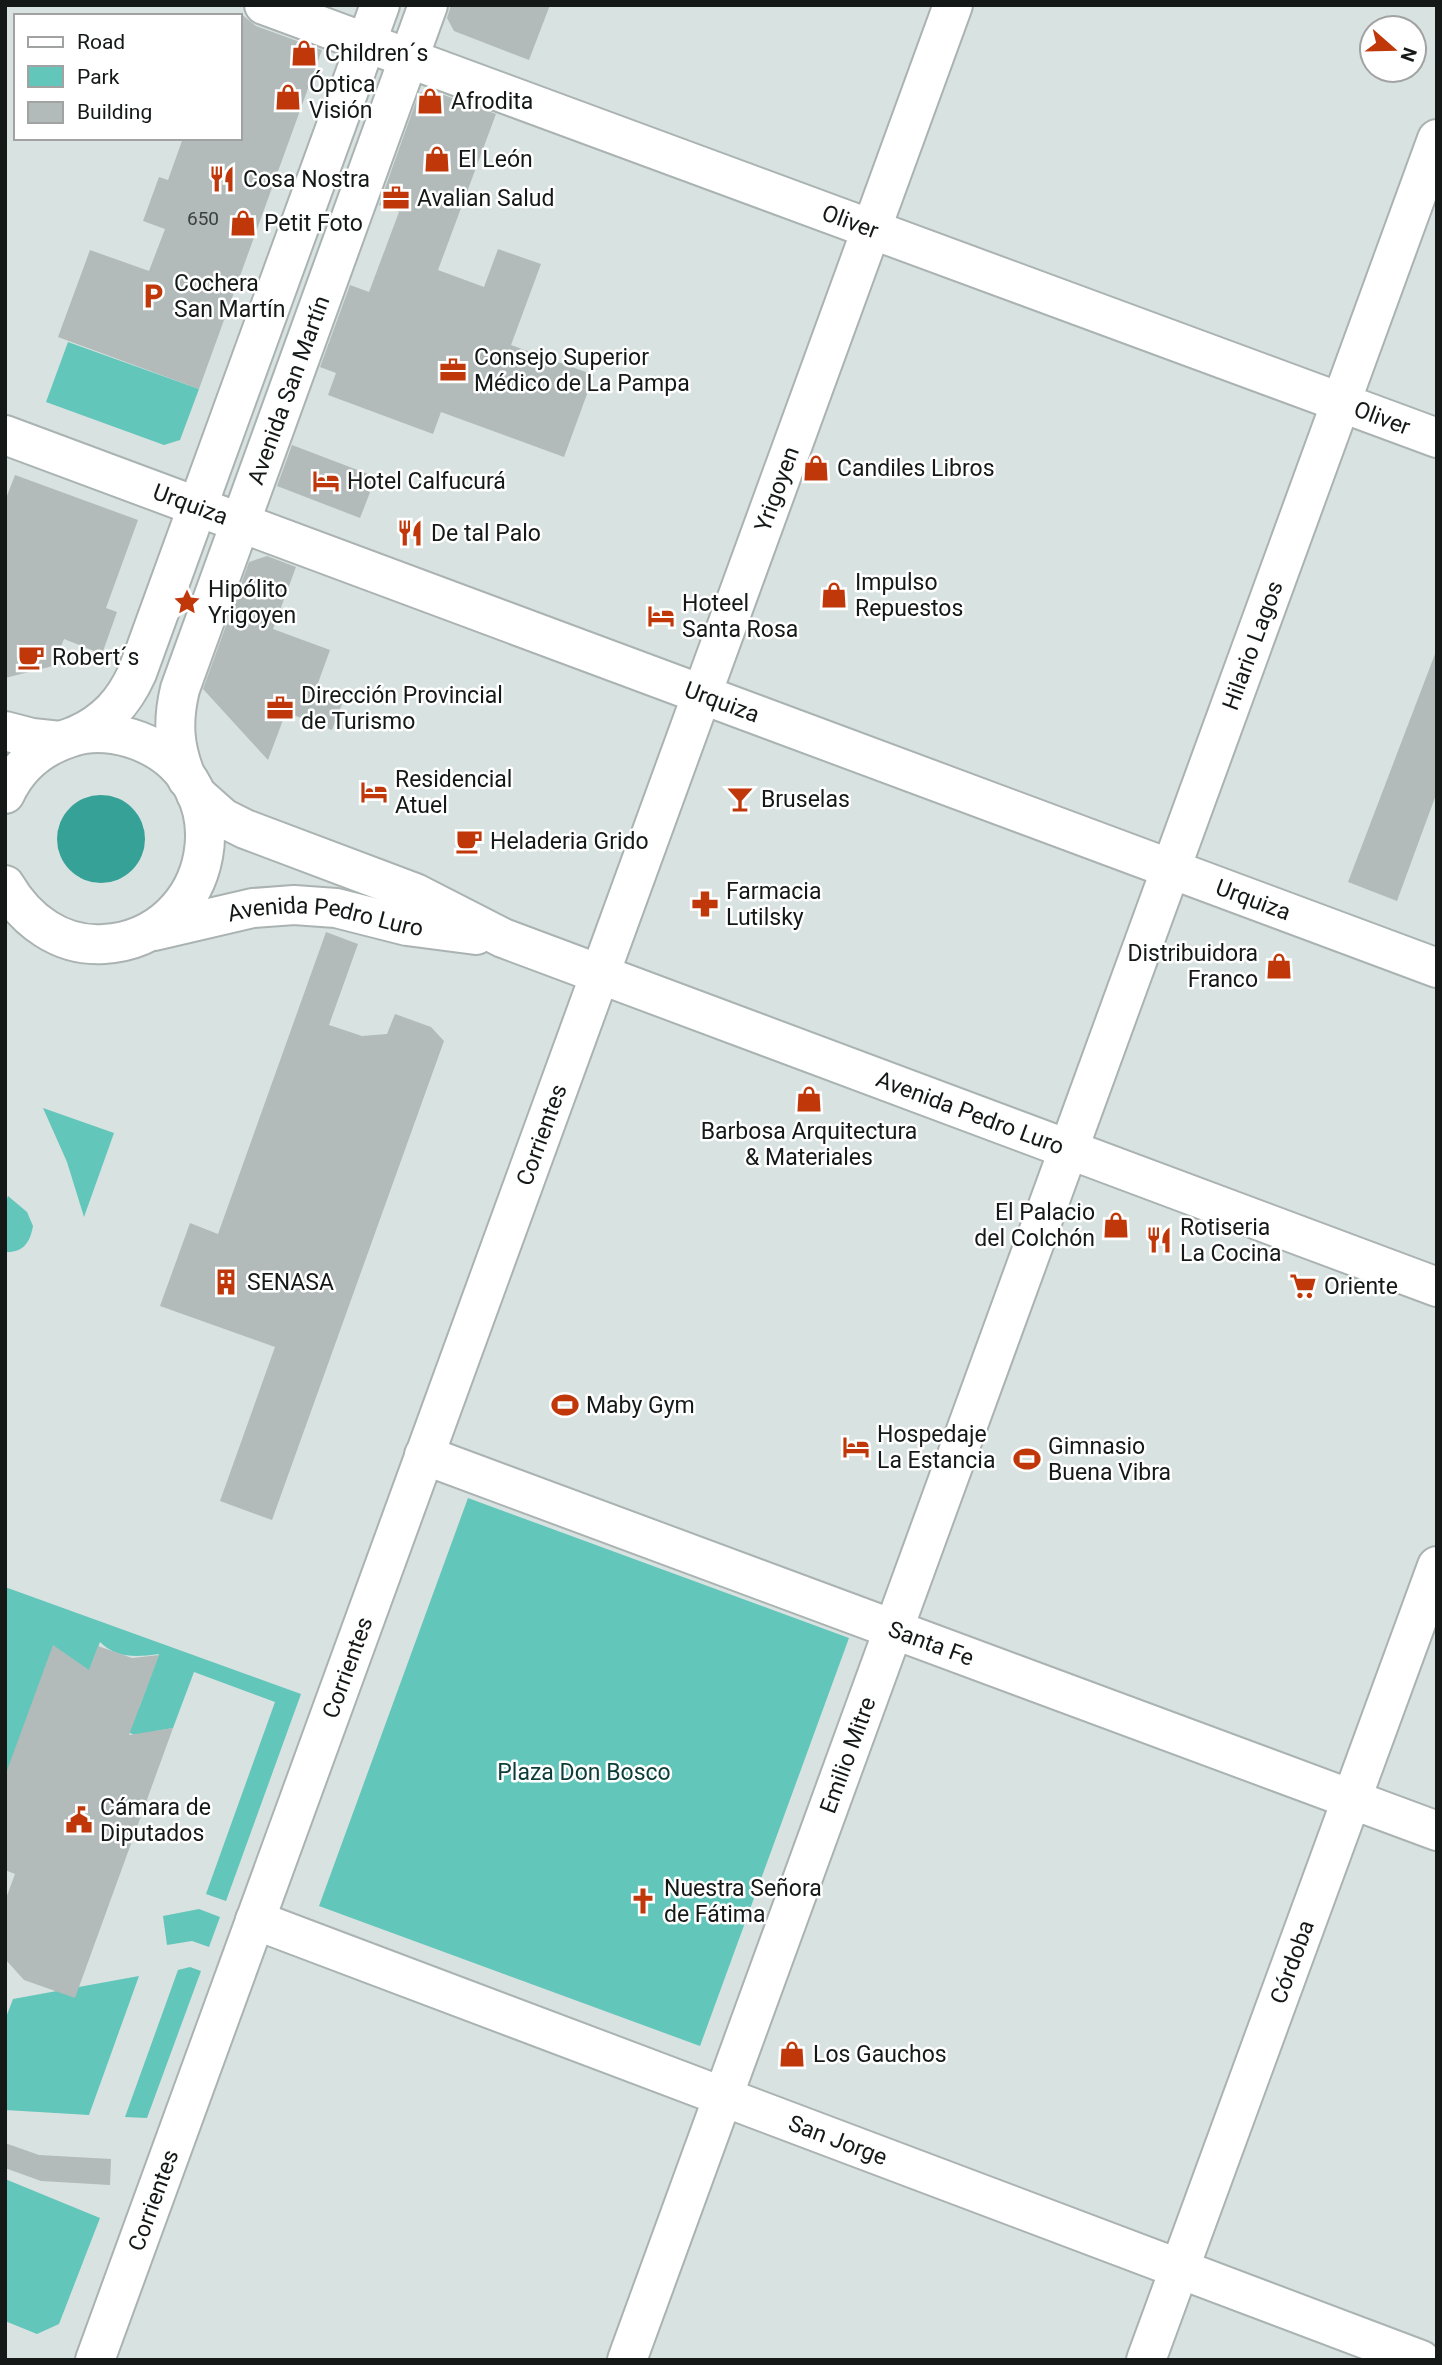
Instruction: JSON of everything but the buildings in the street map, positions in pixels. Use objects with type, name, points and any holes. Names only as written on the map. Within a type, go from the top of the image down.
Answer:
[{"type":"street","name":"Oliver","points":[[264,5],[1437,438]]},
{"type":"street","name":"Avenida San Martín","points":[[5,794],[30,759],[107,717],[125,697],[137,673],[380,5]]},
{"type":"street","name":"Avenida San Martín","points":[[148,932],[177,911],[197,881],[204,856],[205,829],[175,742],[177,702],[428,5]]},
{"type":"street","name":"Yrigoyen","points":[[600,974],[953,5]]},
{"type":"street","name":"Hilario Lagos","points":[[1069,1150],[1437,139]]},
{"type":"street","name":"Urquiza","points":[[5,435],[1437,968]]},
{"type":"street","points":[[5,731],[32,738],[68,738]]},
{"type":"street","name":"Avenida Pedro Luro","points":[[68,738],[113,734],[138,740],[162,753],[191,787],[223,818],[245,829],[415,893],[503,938],[1437,1287]]},
{"type":"street","points":[[5,885],[23,912],[36,923],[66,939],[108,944],[132,939],[148,932]]},
{"type":"street","name":"Avenida Pedro Luro","points":[[148,932],[253,908],[294,905],[328,907],[407,926],[503,938]]},
{"type":"street","name":"Corrientes","points":[[95,2360],[600,974]]},
{"type":"street","name":"Emilio Mitre","points":[[627,2360],[1069,1150]]},
{"type":"street","name":"Santa Fe","points":[[424,1455],[1437,1831]]},
{"type":"street","name":"Córdoba","points":[[1146,2360],[1437,1566]]},
{"type":"street","name":"San Jorge","points":[[255,1920],[1421,2360]]},
{"type":"green space","points":[[68,342],[199,389],[180,440],[164,445],[46,402]]},
{"type":"green space","points":[[43,1108],[114,1133],[84,1217],[67,1162]]},
{"type":"green space","points":[[8,1196],[27,1212],[33,1226],[25,1246],[17,1251],[5,1252],[5,1204]]},
{"type":"green space","name":"Plaza Don Bosco","points":[[468,1498],[849,1638],[700,2046],[319,1906]]},
{"type":"green space","points":[[5,1587],[301,1694],[226,1901],[206,1894],[275,1702],[194,1672],[173,1728],[156,1731],[152,1741],[116,1728],[123,1711],[139,1708],[159,1654],[120,1654],[100,1642],[76,1706],[5,1776]]},
{"type":"green space","points":[[199,1909],[220,1917],[209,1947],[192,1941],[167,1945],[163,1916]]},
{"type":"green space","points":[[190,1967],[201,1971],[147,2118],[125,2117],[178,1970]]},
{"type":"green space","points":[[139,1976],[89,2115],[5,2110],[5,2020],[13,1999]]},
{"type":"green space","points":[[5,2179],[100,2218],[59,2324],[37,2334],[5,2321]]},
{"type":"shaded area","points":[[101,795],[118,799],[132,808],[141,822],[145,839],[141,856],[132,870],[118,879],[101,883],[84,879],[70,870],[61,856],[57,839],[61,822],[70,808],[84,799]]},
{"type":"place","name":"Children´s","points":[[304,53]]},
{"type":"place","name":"Óptica Visión","points":[[288,97]]},
{"type":"place","name":"Afrodita","points":[[430,101]]},
{"type":"place","name":"El León","points":[[437,159]]},
{"type":"place","name":"Cosa Nostra","points":[[222,179]]},
{"type":"place","name":"Avalian Salud","points":[[396,198]]},
{"type":"place","name":"Petit Foto","points":[[243,223]]},
{"type":"place","name":"Cochera San Martín","points":[[153,296]]},
{"type":"place","name":"Consejo Superior Médico de La Pampa","points":[[453,370]]},
{"type":"place","name":"Candiles Libros","points":[[816,468]]},
{"type":"place","name":"Hotel Calfucurá","points":[[326,481]]},
{"type":"place","name":"De tal Palo","points":[[410,533]]},
{"type":"place","name":"Impulso Repuestos","points":[[834,595]]},
{"type":"place","name":"Hipólito Yrigoyen","points":[[187,602]]},
{"type":"place","name":"Hoteel Santa Rosa","points":[[661,616]]},
{"type":"place","name":"Robert´s","points":[[31,657]]},
{"type":"place","name":"Dirección Provincial de Turismo","points":[[280,708]]},
{"type":"place","name":"Residencial Atuel","points":[[374,792]]},
{"type":"place","name":"Bruselas","points":[[740,799]]},
{"type":"place","name":"Heladeria Grido","points":[[469,841]]},
{"type":"place","name":"Farmacia Lutilsky","points":[[705,904]]},
{"type":"place","name":"Distribuidora Franco","points":[[1279,966]]},
{"type":"place","name":"Barbosa Arquitectura & Materiales","points":[[809,1099]]},
{"type":"place","name":"El Palacio del Colchón","points":[[1116,1225]]},
{"type":"place","name":"Rotiseria La Cocina","points":[[1159,1240]]},
{"type":"place","name":"SENASA","points":[[226,1282]]},
{"type":"place","name":"Oriente","points":[[1303,1286]]},
{"type":"place","name":"Maby Gym","points":[[565,1405]]},
{"type":"place","name":"Hospedaje La Estancia","points":[[856,1447]]},
{"type":"place","name":"Gimnasio Buena Vibra","points":[[1027,1459]]},
{"type":"place","name":"Cámara de Diputados","points":[[79,1820]]},
{"type":"place","name":"Nuestra Señora de Fátima","points":[[643,1901]]},
{"type":"place","name":"Los Gauchos","points":[[792,2054]]}]
